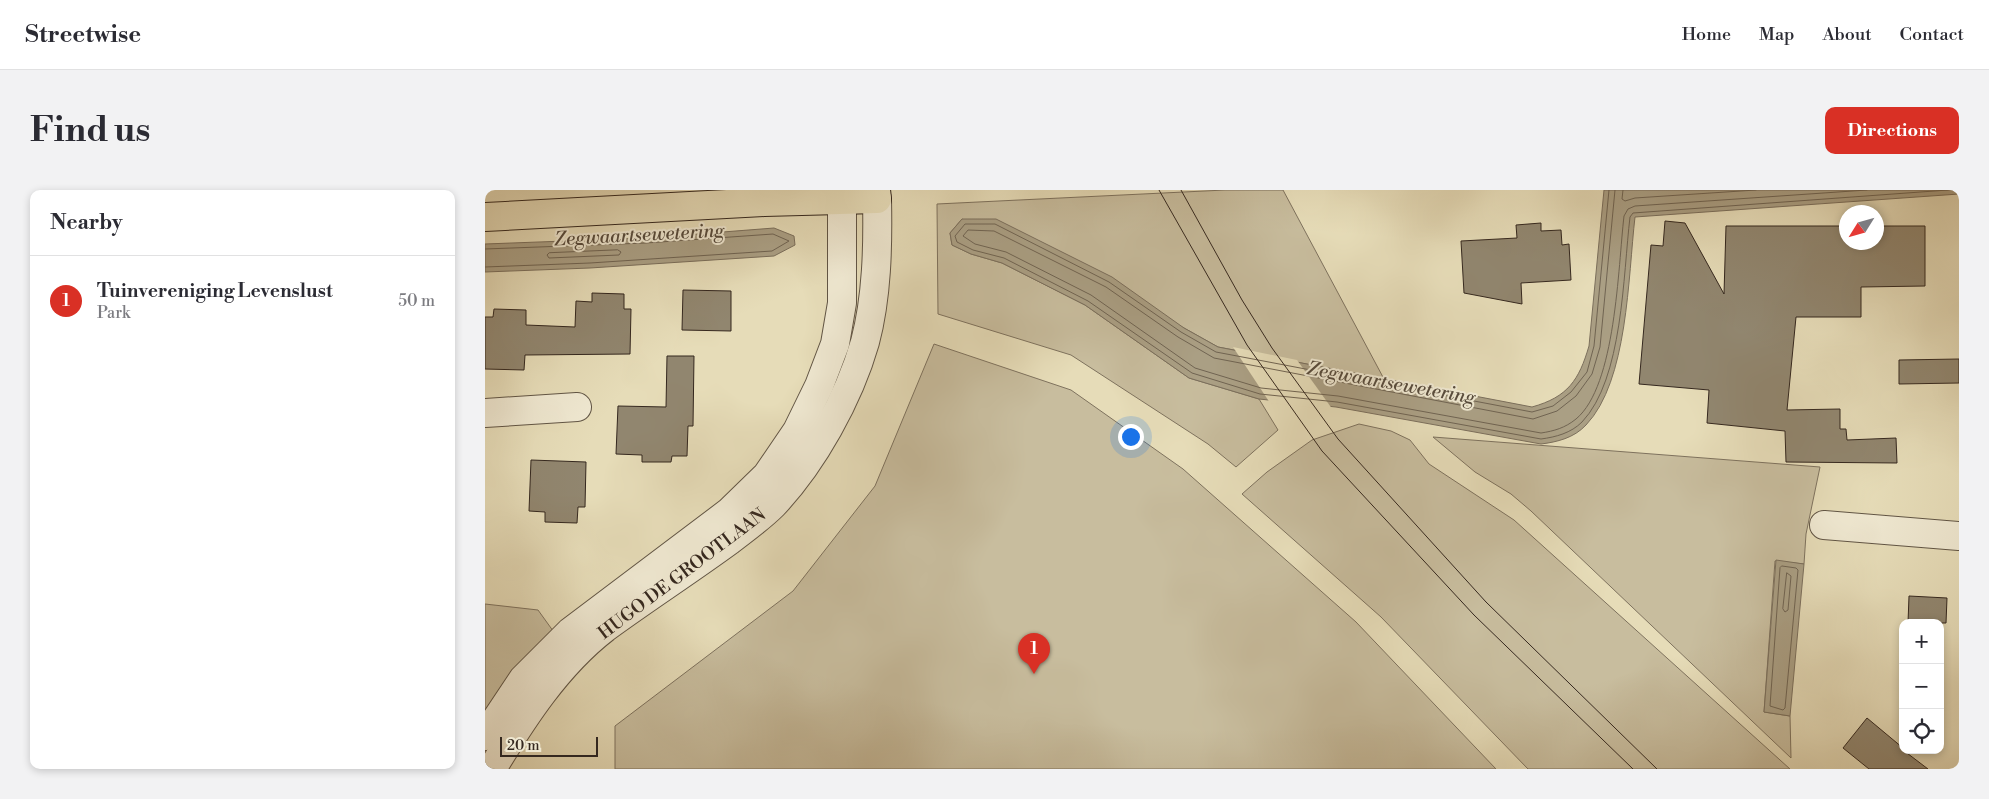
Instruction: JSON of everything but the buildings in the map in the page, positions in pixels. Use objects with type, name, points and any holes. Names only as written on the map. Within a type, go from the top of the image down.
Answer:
[{"type":"main road","points":[[485,217],[842,194],[877,194]]},
{"type":"street","name":"HUGO DE GROOTLAAN","points":[[485,736],[523,679],[570,632],[729,512],[767,475],[797,431],[819,386],[835,344],[842,303],[842,194]]},
{"type":"street","name":"HUGO DE GROOTLAAN","points":[[492,769],[514,732],[565,666],[603,630],[740,532],[772,506],[797,478],[845,394],[865,342],[875,280],[877,194]]},
{"type":"street","points":[[485,413],[577,407]]},
{"type":"street","points":[[1824,525],[1959,536]]},
{"type":"shaded area","points":[[1225,190],[1283,190],[1384,379],[1218,347],[1184,328],[962,219],[950,233],[952,245],[971,254],[1002,263],[1085,305],[1189,378],[1259,399],[1278,430],[1236,467],[1208,444],[1071,355],[938,314],[937,204]]},
{"type":"shaded area","points":[[934,344],[1071,390],[1183,469],[1356,622],[1496,769],[615,769],[615,726],[793,591],[875,486]]},
{"type":"shaded area","points":[[1359,424],[1391,431],[1410,440],[1429,464],[1514,520],[1790,769],[1528,769],[1381,617],[1242,494],[1267,472],[1312,440]]},
{"type":"shaded area","points":[[1433,437],[1820,467],[1806,534],[1804,564],[1775,561],[1764,712],[1790,716],[1791,758],[1531,511],[1511,494],[1475,472]]},
{"type":"shaded area","points":[[485,604],[538,610],[556,635],[485,724]]},
{"type":"water","name":"Zegwaartsewetering","points":[[1604,190],[1959,190],[1959,194],[1635,217],[1624,327],[1610,382],[1600,406],[1586,425],[1565,439],[1541,444],[1336,407],[1259,399],[1189,378],[1085,305],[1002,263],[971,254],[952,245],[950,233],[962,219],[996,219],[1112,277],[1184,328],[1218,347],[1532,407],[1555,398],[1570,386],[1581,368],[1589,346]]},
{"type":"water","points":[[774,228],[794,236],[795,245],[774,256],[590,268],[485,272],[485,244],[646,238]]},
{"type":"water","points":[[1776,560],[1804,564],[1790,716],[1764,712]]},
{"type":"pier","points":[[1233,347],[1297,360],[1333,410],[1270,403]]},
{"type":"tram line","points":[[1159,190],[1247,345],[1322,451],[1474,615],[1633,769]]},
{"type":"tram line","points":[[1181,190],[1242,300],[1272,348],[1338,439],[1486,602],[1657,769]]},
{"type":"place","name":"Tuinvereniging Levenslust","points":[[1034,674]]}]
